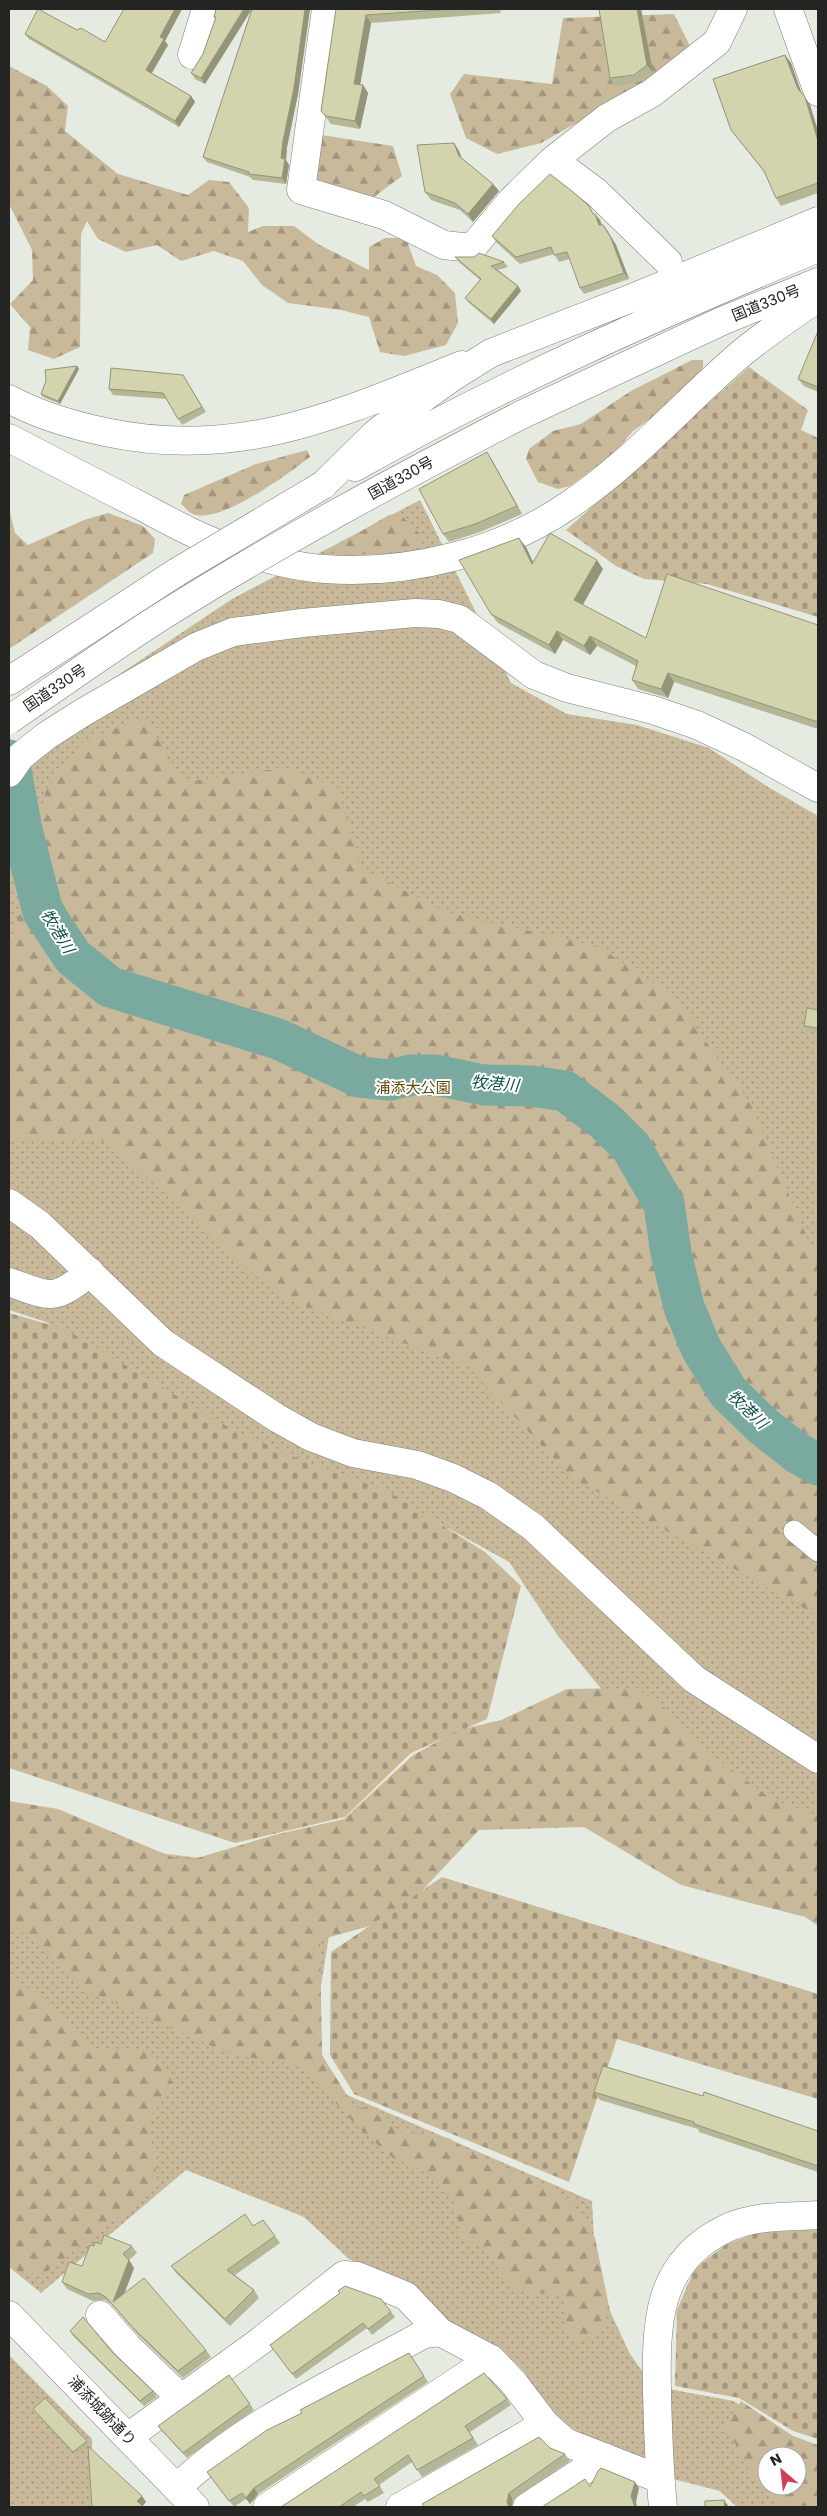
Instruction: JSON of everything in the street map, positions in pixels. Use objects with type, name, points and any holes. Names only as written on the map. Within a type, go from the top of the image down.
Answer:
[{"type":"main road","points":[[192,55],[206,9]]},
{"type":"main road","points":[[326,9],[301,190],[384,215],[444,245],[472,248],[512,200],[552,160],[607,118],[652,93],[717,42],[733,9]]},
{"type":"main road","points":[[788,9],[818,92]]},
{"type":"main road","points":[[552,160],[596,192],[668,262]]},
{"type":"main road","points":[[9,399],[56,419],[90,429],[164,442],[201,442],[237,439],[277,431],[378,398],[632,298],[818,221]]},
{"type":"main road","name":"国道330号","points":[[9,682],[144,592],[323,485],[508,387],[622,333],[818,248]]},
{"type":"main road","name":"国道330号","points":[[9,720],[161,617],[272,550],[447,452],[521,415],[722,321],[818,282]]},
{"type":"main road","points":[[9,438],[164,518],[228,547],[296,565],[325,569],[356,570],[422,564],[480,550],[529,529],[572,503],[615,470],[754,342],[818,298]]},
{"type":"main road","points":[[323,485],[375,434],[451,378],[491,353]]},
{"type":"main road","points":[[9,773],[21,756],[46,736],[82,713],[196,647],[233,632],[312,622],[414,613],[439,614],[459,619],[534,675],[567,688],[654,710],[697,725],[744,747],[818,788]]},
{"type":"main road","points":[[9,1202],[40,1225],[163,1343],[276,1418],[311,1437],[353,1453],[417,1465],[453,1478],[489,1496],[533,1527],[694,1679],[818,1758]]},
{"type":"main road","points":[[9,1282],[44,1295],[66,1292],[90,1272]]},
{"type":"main road","points":[[663,2507],[657,2401],[658,2322],[664,2296],[675,2273],[689,2254],[725,2228],[764,2218],[818,2215]]},
{"type":"main road","points":[[128,2437],[259,2342],[344,2275],[358,2276],[406,2296],[440,2332],[491,2359],[513,2382],[544,2424],[565,2442],[660,2479]]},
{"type":"main road","name":"浦添城跡通り","points":[[9,2315],[195,2507]]},
{"type":"main road","points":[[100,2315],[128,2347],[181,2398]]},
{"type":"main road","points":[[177,2488],[207,2461],[271,2418],[424,2334],[440,2332]]},
{"type":"main road","points":[[267,2507],[491,2359]]},
{"type":"main road","points":[[400,2507],[544,2424]]},
{"type":"main road","points":[[527,2507],[604,2457]]},
{"type":"street","points":[[794,1531],[818,1551]]},
{"type":"green space","points":[[674,14],[692,50],[673,69],[541,143],[497,154],[466,138],[450,94],[464,74],[552,84],[563,18]]},
{"type":"green space","points":[[9,66],[47,86],[68,106],[65,131],[118,174],[188,195],[209,180],[229,182],[249,208],[248,232],[263,226],[294,226],[318,244],[369,270],[369,247],[385,238],[406,238],[416,266],[437,275],[455,293],[458,323],[446,345],[404,356],[380,352],[369,317],[341,310],[288,303],[262,285],[243,261],[214,251],[181,261],[157,245],[126,252],[98,239],[87,221],[81,234],[80,347],[54,359],[28,350],[30,327],[10,304],[33,280],[32,250],[9,204]]},
{"type":"green space","points":[[315,134],[393,146],[402,176],[366,203],[309,186]]},
{"type":"green space","points":[[692,360],[703,360],[703,368],[675,401],[633,431],[613,455],[570,486],[558,489],[538,482],[526,459],[529,449],[553,431],[581,424],[631,391]]},
{"type":"green space","points":[[749,367],[808,410],[801,430],[818,438],[818,617],[707,584],[644,579],[616,566],[566,530]]},
{"type":"green space","points":[[307,450],[310,457],[287,474],[254,496],[220,512],[205,515],[192,513],[181,504],[184,495],[256,464]]},
{"type":"green space","name":"浦添大公園","points":[[420,500],[511,683],[567,714],[637,725],[709,748],[768,787],[818,816],[818,1822],[706,1781],[633,1728],[558,1636],[509,1562],[433,1520],[339,1495],[83,1349],[46,1322],[9,1310],[9,751],[12,746],[232,599]]},
{"type":"green space","points":[[9,508],[15,533],[28,545],[84,520],[108,513],[143,526],[155,539],[153,553],[9,649]]},
{"type":"green space","points":[[400,514],[422,536],[422,546],[400,553],[339,555],[334,547],[389,515]]},
{"type":"green space","points":[[145,717],[184,782],[283,768],[337,787],[361,868],[446,912],[597,946],[674,996],[751,1105],[818,1263],[818,1616],[571,1477],[468,1367],[278,1296],[107,1141],[12,1138],[9,1135],[9,957],[46,790],[83,741]]},
{"type":"green space","points":[[9,1313],[65,1329],[230,1428],[312,1465],[386,1490],[485,1552],[521,1586],[487,1719],[411,1753],[345,1817],[235,1843],[9,1768]]},
{"type":"green space","points":[[632,1688],[655,1698],[698,1744],[771,1799],[818,1816],[818,1926],[805,1917],[681,1885],[584,1827],[479,1830],[417,1896],[373,1925],[320,1940],[322,2055],[355,2108],[377,2107],[399,2131],[449,2138],[477,2156],[540,2182],[572,2201],[595,2238],[610,2311],[598,2333],[576,2343],[565,2332],[563,2293],[527,2294],[510,2285],[488,2251],[463,2239],[453,2198],[421,2169],[394,2159],[360,2129],[300,2065],[231,2055],[86,1990],[9,1920],[9,1801],[58,1809],[184,1862],[274,1835],[344,1819],[413,1755],[459,1730],[501,1720],[567,1689]]},
{"type":"green space","points":[[9,1820],[77,1843],[224,1861],[333,1911],[319,1998],[324,2085],[592,2201],[596,2281],[630,2354],[653,2386],[734,2401],[796,2446],[757,2446],[757,2496],[807,2496],[807,2454],[818,2462],[818,2507],[737,2507],[720,2491],[673,2479],[567,2426],[546,2408],[525,2373],[502,2350],[459,2332],[415,2291],[349,2259],[304,2217],[186,2170],[41,2293],[9,2267]]},
{"type":"green space","points":[[442,1877],[818,1994],[818,2099],[617,2039],[569,2182],[354,2094],[330,2055],[331,1952]]},
{"type":"green space","points":[[9,1977],[48,1999],[92,2048],[148,2050],[168,2069],[173,2087],[149,2118],[157,2183],[141,2200],[45,2273],[20,2273],[9,2264]]},
{"type":"green space","points":[[818,2229],[818,2439],[793,2431],[739,2398],[675,2386],[677,2310],[695,2268],[727,2244],[756,2233]]},
{"type":"green space","points":[[9,2355],[92,2439],[93,2507],[9,2507]]},
{"type":"green space","points":[[741,2401],[793,2436],[818,2445],[818,2507],[782,2507],[769,2496],[807,2496],[807,2446],[757,2446],[757,2483],[725,2425]]},
{"type":"building","points":[[38,9],[77,30],[81,28],[105,42],[124,9],[175,9],[160,37],[164,39],[146,70],[191,96],[175,121],[25,34]]},
{"type":"building","points":[[216,9],[244,9],[201,78],[191,73],[203,54],[216,17],[214,17]]},
{"type":"building","points":[[252,9],[305,9],[294,88],[283,141],[281,158],[285,159],[282,178],[249,174],[249,172],[203,157]]},
{"type":"building","points":[[336,9],[453,9],[366,15],[354,84],[363,85],[355,121],[326,116],[321,111]]},
{"type":"building","points":[[599,9],[637,9],[647,65],[634,75],[610,78]]},
{"type":"building","points":[[785,55],[798,89],[805,97],[818,141],[818,183],[776,198],[764,171],[731,130],[713,79]]},
{"type":"building","points":[[454,143],[459,156],[493,184],[468,214],[455,203],[425,192],[417,145]]},
{"type":"building","points":[[550,174],[589,206],[593,214],[595,214],[599,225],[603,225],[611,238],[624,273],[580,288],[567,252],[554,255],[551,247],[516,257],[492,236],[519,204]]},
{"type":"building","points":[[479,253],[504,262],[491,266],[518,286],[491,319],[465,298],[481,279],[455,257],[474,257]]},
{"type":"building","points":[[818,331],[818,387],[798,379]]},
{"type":"building","points":[[77,366],[58,401],[41,394],[46,381],[45,370]]},
{"type":"building","points":[[111,368],[183,375],[202,407],[178,419],[163,393],[109,389]]},
{"type":"building","points":[[487,452],[517,506],[475,524],[443,534],[419,489]]},
{"type":"building","points":[[550,533],[597,560],[574,600],[646,638],[667,574],[818,625],[818,722],[668,673],[661,689],[632,680],[638,661],[590,636],[584,646],[557,631],[549,645],[491,614],[459,560],[519,538],[532,564]]},
{"type":"building","points":[[807,1008],[818,1010],[818,1028],[804,1026]]},
{"type":"building","points":[[603,2066],[703,2096],[704,2092],[818,2131],[818,2166],[694,2124],[694,2122],[594,2092]]},
{"type":"building","points":[[245,2214],[253,2226],[263,2220],[275,2236],[227,2270],[254,2290],[225,2319],[171,2266]]},
{"type":"building","points":[[104,2235],[132,2246],[123,2254],[129,2260],[113,2302],[144,2278],[206,2350],[178,2371],[134,2329],[106,2297],[99,2293],[88,2294],[62,2282],[69,2262],[82,2266],[90,2245],[94,2246],[95,2242],[101,2244]]},
{"type":"building","points":[[345,2286],[381,2299],[391,2312],[368,2329],[363,2323],[292,2374],[270,2345],[340,2293],[338,2291]]},
{"type":"building","points":[[83,2317],[112,2352],[153,2391],[140,2401],[70,2331]]},
{"type":"building","points":[[409,2353],[424,2376],[254,2488],[246,2498],[242,2493],[229,2501],[207,2472],[267,2430],[302,2413],[300,2410]]},
{"type":"building","points":[[484,2373],[507,2399],[465,2426],[473,2438],[417,2470],[408,2455],[374,2479],[380,2486],[364,2496],[361,2492],[339,2507],[281,2507]]},
{"type":"building","points":[[229,2375],[250,2404],[183,2453],[158,2426]]},
{"type":"building","points":[[45,2398],[87,2441],[73,2452],[33,2409]]},
{"type":"building","points":[[539,2437],[550,2448],[565,2454],[509,2493],[507,2502],[509,2507],[425,2507],[422,2504]]},
{"type":"building","points":[[88,2446],[142,2496],[137,2501],[144,2507],[92,2507]]},
{"type":"building","points":[[601,2468],[635,2482],[631,2496],[635,2507],[542,2507],[585,2479],[590,2487]]},
{"type":"building","points":[[724,2500],[725,2507],[705,2507],[705,2501]]},
{"type":"waterway","name":"牧港川","points":[[9,760],[22,830],[43,912],[73,957],[110,987],[278,1039],[359,1077],[390,1080],[411,1075],[435,1075],[484,1085],[531,1086],[565,1091],[606,1122],[631,1147],[664,1204],[671,1253],[684,1307],[701,1348],[728,1392],[763,1426],[796,1452],[818,1465]]}]
